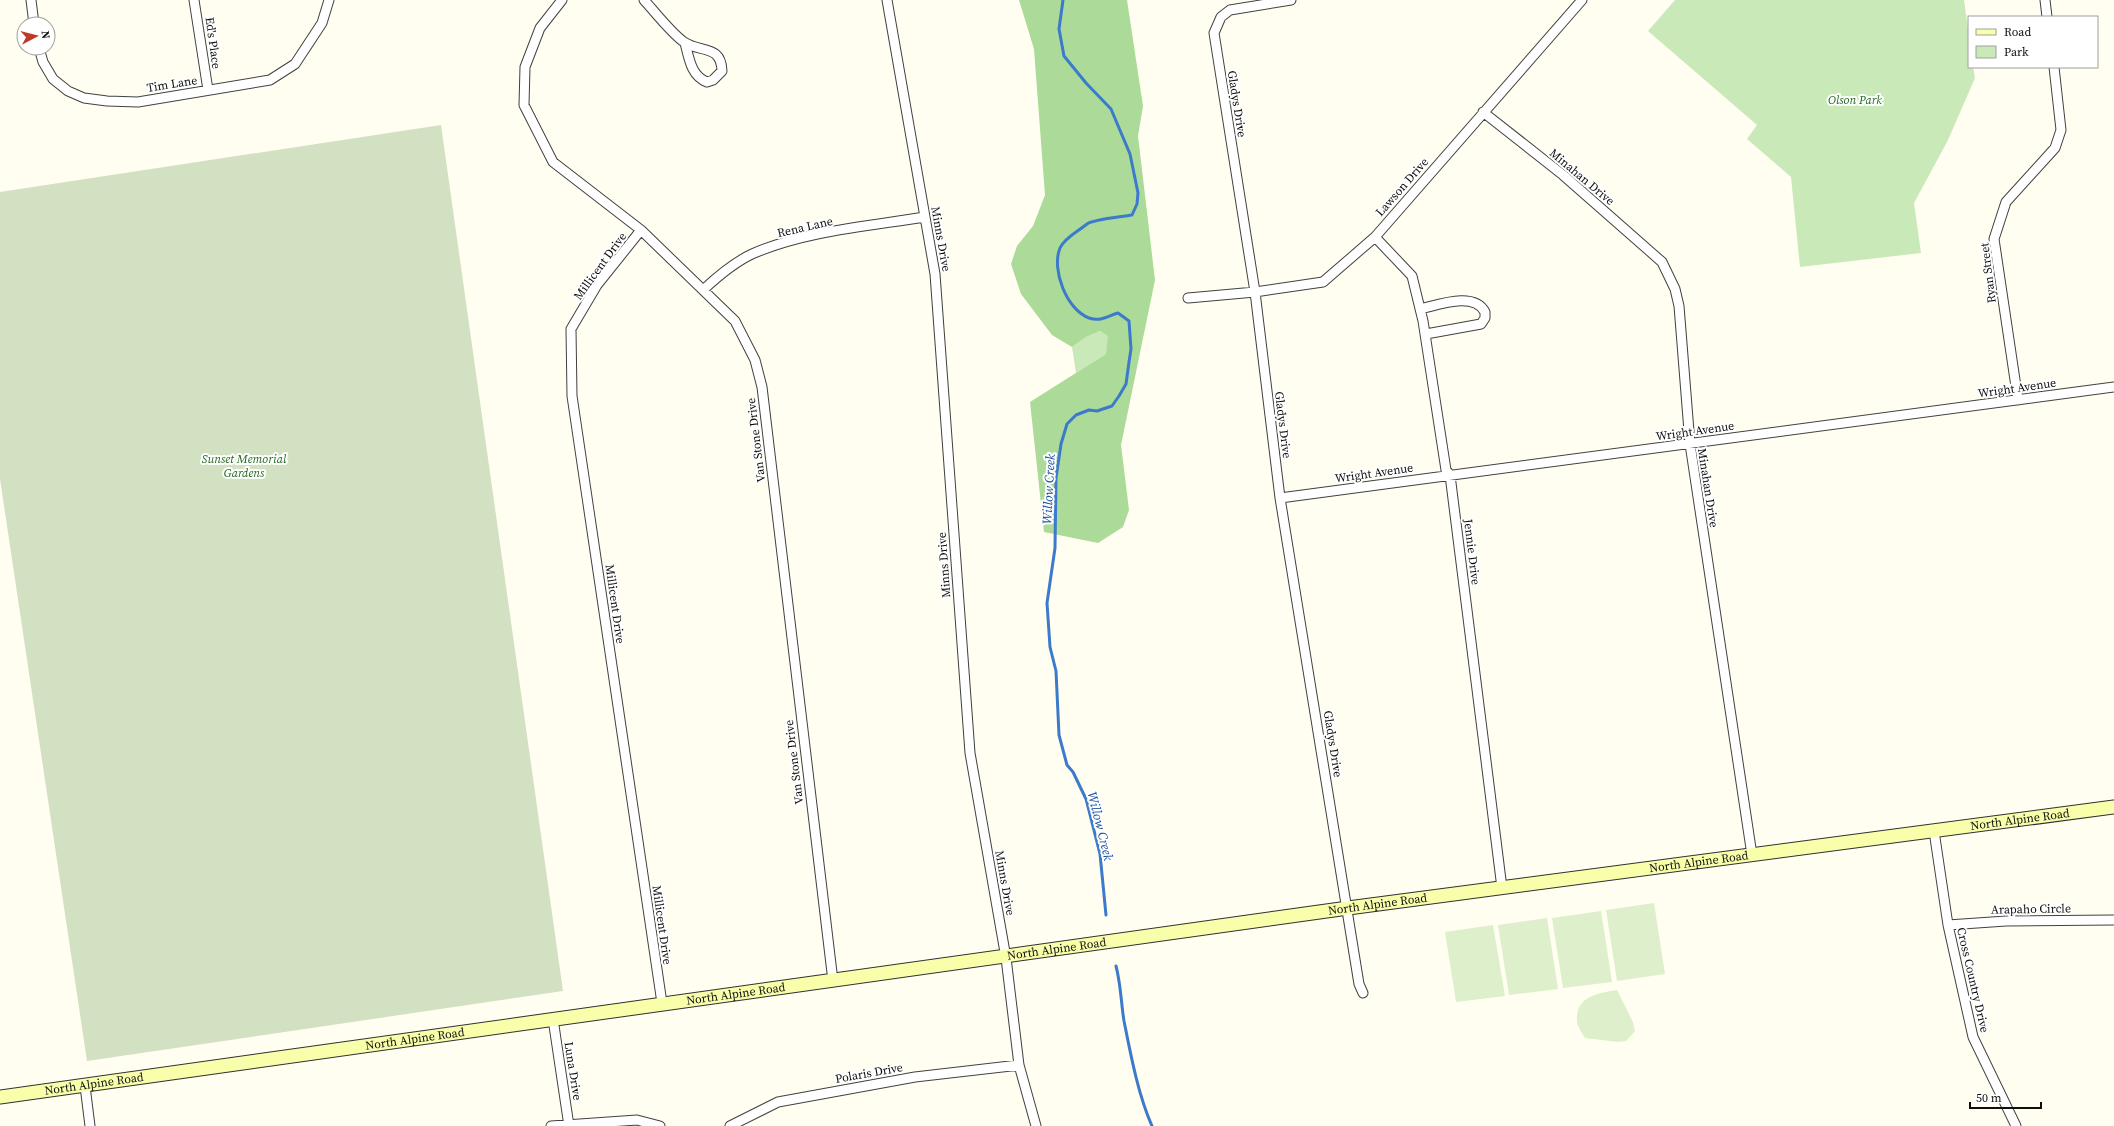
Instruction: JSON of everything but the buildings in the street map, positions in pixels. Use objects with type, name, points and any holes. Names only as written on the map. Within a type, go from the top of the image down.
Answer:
[{"type":"main road","name":"North Alpine Road","points":[[0,1097],[553,1020],[662,1003],[1006,958],[1348,908],[2114,807]]},
{"type":"street","points":[[31,0],[33,16]]},
{"type":"street","name":"Ed's Place","points":[[194,0],[208,90]]},
{"type":"street","name":"Tim Lane","points":[[41,56],[53,79],[68,91],[84,98],[107,101],[138,102],[270,80],[295,64],[322,23],[329,0]]},
{"type":"street","name":"Van Stone Drive","points":[[561,0],[540,28],[525,67],[524,105],[553,162],[641,230],[735,321],[755,360],[762,388],[833,981]]},
{"type":"street","points":[[644,0],[685,43],[693,70],[700,79],[708,82],[718,76],[722,71],[722,63],[719,58],[706,49],[685,43]]},
{"type":"street","name":"Minns Drive","points":[[887,0],[935,274],[970,753],[1006,958],[1019,1065],[1036,1126]]},
{"type":"street","name":"Gladys Drive","points":[[1291,0],[1230,10],[1221,17],[1214,33],[1254,292],[1280,498],[1348,908],[1359,984],[1363,993]]},
{"type":"street","name":"Lawson Drive","points":[[1188,298],[1254,292],[1323,282],[1375,237],[1582,0]]},
{"type":"street","points":[[2045,0],[2047,16]]},
{"type":"street","name":"Ryan Street","points":[[2018,400],[1994,239],[2006,202],[2055,148],[2061,130],[2054,68]]},
{"type":"street","name":"Minahan Drive","points":[[1483,112],[1563,176],[1662,262],[1675,289],[1679,306],[1690,444],[1752,855]]},
{"type":"street","name":"Rena Lane","points":[[702,290],[728,268],[751,254],[774,246],[816,235],[925,217]]},
{"type":"street","name":"Millicent Drive","points":[[641,230],[597,285],[571,329],[572,381],[573,404],[662,1003]]},
{"type":"street","name":"Jennie Drive","points":[[1375,237],[1412,276],[1426,334],[1446,470],[1450,475],[1502,888]]},
{"type":"street","points":[[1420,309],[1470,301],[1478,303],[1485,312],[1485,318],[1481,324],[1426,334]]},
{"type":"street","name":"Wright Avenue","points":[[1280,498],[2114,387]]},
{"type":"street","name":"Cross Country Drive","points":[[1934,831],[1948,925],[1974,1037],[2016,1126]]},
{"type":"street","name":"Arapaho Circle","points":[[1948,925],[2006,921],[2114,920]]},
{"type":"street","name":"Luna Drive","points":[[553,1020],[569,1125]]},
{"type":"street","name":"Polaris Drive","points":[[730,1126],[778,1102],[915,1077],[1019,1065]]},
{"type":"street","points":[[86,1086],[90,1126]]},
{"type":"street","points":[[551,1126],[637,1120],[660,1126]]},
{"type":"green space","points":[[1019,0],[1127,0],[1143,106],[1138,136],[1155,280],[1121,445],[1129,510],[1123,527],[1098,543],[1044,532],[1030,402],[1106,354],[1108,336],[1100,331],[1086,337],[1072,347],[1052,335],[1021,294],[1011,264],[1017,246],[1033,226],[1045,195],[1034,49]]},
{"type":"green space","name":"Olson Park","points":[[1675,0],[1964,0],[1968,29],[1968,68],[1973,68],[1975,78],[1948,140],[1914,203],[1921,253],[1800,267],[1791,177],[1747,139],[1757,125],[1648,31]]},
{"type":"green space","name":"Sunset Memorial Gardens","points":[[441,125],[563,991],[87,1061],[0,479],[0,192]]},
{"type":"green space","points":[[1100,331],[1109,336],[1106,354],[1076,373],[1072,347],[1086,337]]},
{"type":"green space","points":[[1654,903],[1665,974],[1617,981],[1606,910]]},
{"type":"green space","points":[[1601,911],[1612,982],[1563,988],[1552,918]]},
{"type":"green space","points":[[1547,918],[1558,989],[1509,995],[1498,925]]},
{"type":"green space","points":[[1493,925],[1505,996],[1456,1002],[1445,932]]},
{"type":"green space","points":[[1617,990],[1633,1022],[1635,1031],[1626,1041],[1618,1042],[1585,1038],[1577,1023],[1577,1013],[1580,1006],[1590,997]]},
{"type":"waterway","name":"Willow Creek","points":[[1063,0],[1059,29],[1064,56],[1086,83],[1111,109],[1130,154],[1138,193],[1137,204],[1132,215],[1102,219],[1087,224],[1072,234],[1062,244],[1058,257],[1059,278],[1063,288],[1074,307],[1081,314],[1089,318],[1097,319],[1118,313],[1129,321],[1131,349],[1126,384],[1112,406],[1097,411],[1089,410],[1076,415],[1067,424],[1061,444],[1056,478],[1055,548],[1047,603],[1050,647],[1056,671],[1059,735],[1067,765],[1073,772],[1086,799],[1100,854],[1106,915]]},
{"type":"waterway","name":"Willow Creek","points":[[1116,966],[1124,1021],[1132,1061],[1139,1088],[1152,1126]]}]
